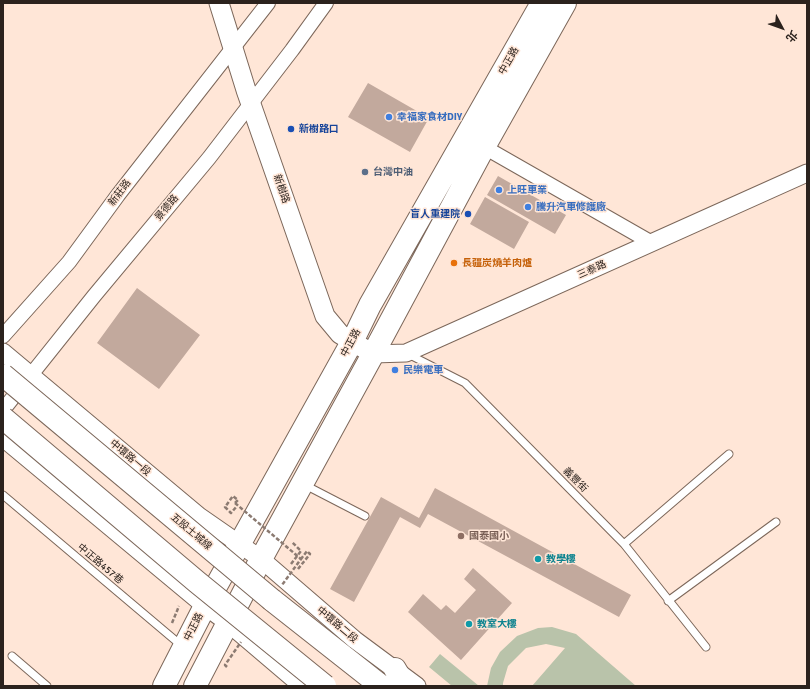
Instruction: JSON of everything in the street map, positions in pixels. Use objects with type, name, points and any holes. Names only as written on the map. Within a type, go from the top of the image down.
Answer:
[{"type":"main road","name":"新樹路","points":[[218,3],[251,104],[326,316],[340,334],[374,354]]},
{"type":"main road","name":"中正路","points":[[164,686],[239,543],[352,342],[370,305],[542,3]]},
{"type":"main road","name":"中正路","points":[[195,686],[261,560],[374,354],[484,147],[565,3]]},
{"type":"main road","name":"五股土城線","points":[[3,374],[272,600],[381,686]]},
{"type":"main road","points":[[3,418],[196,582],[325,686]]},
{"type":"street","name":"新莊路","points":[[3,336],[70,262],[118,195],[268,3]]},
{"type":"street","name":"景德路","points":[[3,410],[94,296],[209,158],[326,3]]},
{"type":"street","points":[[484,147],[652,243]]},
{"type":"street","name":"三泰路","points":[[374,354],[406,353],[807,173]]},
{"type":"street","name":"中環路一段","points":[[3,352],[199,516],[261,560]]},
{"type":"street","points":[[3,438],[205,606],[228,623],[302,686]]},
{"type":"street","name":"中環路二段","points":[[261,560],[400,678],[417,686]]},
{"type":"lane","name":"義豐街","points":[[406,353],[464,383],[624,544],[706,647]]},
{"type":"lane","points":[[624,544],[729,454]]},
{"type":"lane","points":[[302,484],[365,516]]},
{"type":"lane","name":"中正路457巷","points":[[3,495],[184,648]]},
{"type":"lane","points":[[668,601],[776,522]]},
{"type":"lane","points":[[12,656],[47,686]]},
{"type":"path","points":[[235,503],[238,500],[233,496],[224,507],[231,513],[240,502]]},
{"type":"path","points":[[289,540],[301,551],[291,565],[298,570],[310,554],[307,551],[300,559]]},
{"type":"path","points":[[227,667],[225,665],[232,656]]},
{"type":"green space","points":[[552,627],[576,634],[636,686],[532,686],[565,648],[546,644],[526,648],[508,666],[503,686],[487,686],[491,668],[500,652],[517,636],[538,628]]},
{"type":"green space","points":[[440,654],[479,686],[452,686],[429,667]]},
{"type":"building","name":"幸福家食材DIY","points":[[368,83],[429,118],[410,152],[348,117]]},
{"type":"building","points":[[498,176],[566,215],[555,234],[487,195]]},
{"type":"building","points":[[485,197],[529,222],[514,249],[470,224]]},
{"type":"building","points":[[137,288],[200,335],[159,389],[97,343]]},
{"type":"building","name":"教學樓","points":[[435,488],[631,595],[619,617],[428,514],[420,528],[400,517],[354,602],[330,589],[381,497],[419,518]]},
{"type":"building","name":"教室大樓","points":[[473,568],[512,603],[461,660],[408,612],[423,594],[441,610],[446,605],[455,613],[476,590],[464,579]]},
{"type":"place","name":"幸福家食材DIY","points":[[389,117]]},
{"type":"place","name":"新樹路口","points":[[291,129]]},
{"type":"place","name":"台灣中油","points":[[365,172]]},
{"type":"place","name":"上旺車業","points":[[499,190]]},
{"type":"place","name":"騰升汽車修護廠","points":[[528,207]]},
{"type":"place","name":"盲人重建院","points":[[468,214]]},
{"type":"place","name":"長疆炭燒羊肉爐","points":[[454,263]]},
{"type":"place","name":"民樂電車","points":[[395,370]]},
{"type":"place","name":"國泰國小","points":[[461,536]]},
{"type":"place","name":"教學樓","points":[[538,559]]},
{"type":"place","name":"教室大樓","points":[[469,624]]}]
